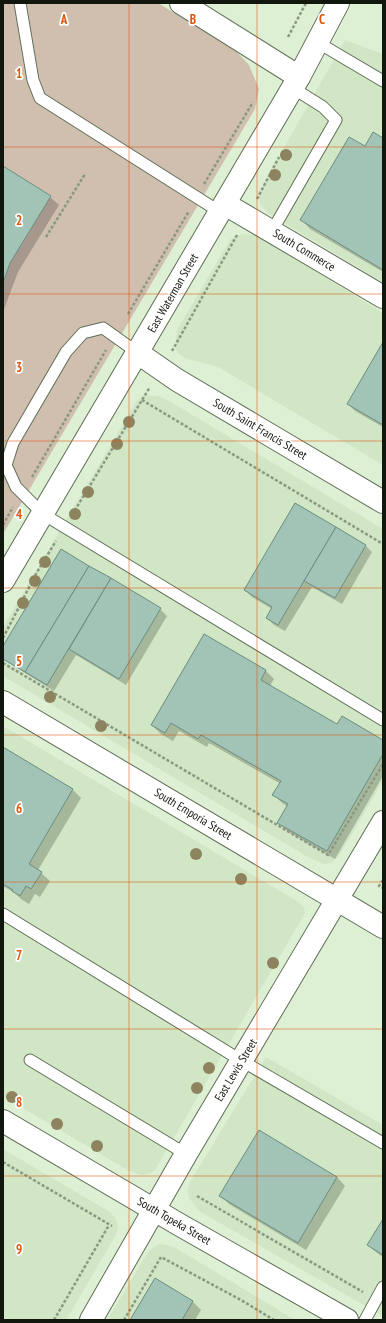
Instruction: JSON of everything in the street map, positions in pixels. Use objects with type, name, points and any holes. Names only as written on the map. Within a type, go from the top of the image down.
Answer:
[{"type":"street","points":[[181,3],[296,82]]},
{"type":"street","name":"East Waterman Street","points":[[3,581],[223,208],[296,82],[338,3]]},
{"type":"street","name":"South Commerce","points":[[223,208],[247,217],[383,297]]},
{"type":"street","name":"South Saint Francis Street","points":[[138,352],[183,384],[383,502]]},
{"type":"street","name":"South Emporia Street","points":[[3,702],[383,927]]},
{"type":"street","name":"East Lewis Street","points":[[91,1320],[186,1154],[383,822]]},
{"type":"street","name":"South Topeka Street","points":[[3,1120],[347,1320]]},
{"type":"lane","points":[[20,3],[33,80],[40,98],[223,208]]},
{"type":"lane","points":[[317,42],[383,82]]},
{"type":"lane","points":[[272,231],[336,120],[296,82]]},
{"type":"lane","points":[[138,352],[103,328],[83,332],[66,352],[13,443],[6,465],[16,487],[43,514],[383,720]]},
{"type":"lane","points":[[3,914],[242,1061],[383,1142]]},
{"type":"lane","points":[[30,1060],[186,1154]]},
{"type":"lane","points":[[365,1320],[383,1287]]},
{"type":"path","points":[[288,37],[306,3]]},
{"type":"path","points":[[3,638],[37,572],[181,336],[282,152]]},
{"type":"path","points":[[46,237],[85,174]]},
{"type":"path","points":[[32,477],[108,348]]},
{"type":"path","points":[[142,400],[383,544]]},
{"type":"path","points":[[3,525],[14,507]]},
{"type":"path","points":[[3,663],[328,856],[383,764]]},
{"type":"path","points":[[383,880],[379,886],[383,888]]},
{"type":"path","points":[[3,1162],[112,1226]]},
{"type":"path","points":[[197,1196],[376,1300]]},
{"type":"path","points":[[54,1320],[109,1224]]},
{"type":"path","points":[[124,1320],[161,1257],[241,1300],[274,1320]]},
{"type":"shaded area","points":[[3,3],[158,3],[237,52],[249,65],[259,89],[255,109],[3,534]]},
{"type":"shaded area","points":[[345,40],[383,54],[383,282],[269,214],[260,204],[258,196],[261,188]]},
{"type":"shaded area","points":[[245,234],[256,236],[264,240],[383,313],[383,465],[218,367],[185,358],[178,353],[175,347],[177,330],[230,240],[236,235]]},
{"type":"shaded area","points":[[143,395],[159,396],[169,401],[383,529],[383,781],[339,856],[331,863],[324,864],[306,856],[3,676],[3,627],[136,402]]},
{"type":"shaded area","points":[[3,726],[300,903],[304,908],[305,913],[301,920],[155,1170],[149,1174],[142,1175],[129,1171],[3,1096]]},
{"type":"shaded area","points":[[266,1057],[383,1125],[383,1316],[199,1211],[189,1198],[188,1190],[190,1182]]},
{"type":"shaded area","points":[[3,1149],[110,1212],[118,1225],[117,1233],[66,1320],[3,1320]]},
{"type":"shaded area","points":[[160,1244],[174,1247],[295,1320],[107,1320],[148,1252]]},
{"type":"building","points":[[373,132],[383,138],[383,270],[300,220],[349,137],[365,146]]},
{"type":"building","points":[[3,166],[51,196],[10,263],[3,283]]},
{"type":"building","points":[[383,342],[383,425],[347,404]]},
{"type":"building","points":[[295,503],[336,527],[278,625],[266,618],[272,607],[244,590]]},
{"type":"building","points":[[336,527],[366,545],[335,598],[304,581]]},
{"type":"building","points":[[61,549],[89,566],[25,672],[3,659],[3,646]]},
{"type":"building","points":[[89,566],[111,578],[47,685],[25,672]]},
{"type":"building","points":[[111,578],[161,608],[119,679],[69,649]]},
{"type":"building","points":[[204,634],[266,670],[261,680],[337,724],[342,716],[383,740],[383,754],[327,851],[277,823],[288,804],[272,795],[281,781],[201,735],[198,739],[171,723],[165,733],[151,725]]},
{"type":"building","points":[[3,747],[73,789],[29,864],[42,872],[31,889],[26,886],[20,896],[3,884]]},
{"type":"building","points":[[259,1130],[337,1177],[298,1243],[219,1196]]},
{"type":"building","points":[[383,1219],[383,1255],[367,1245]]},
{"type":"building","points":[[155,1278],[193,1301],[182,1320],[130,1320]]}]
